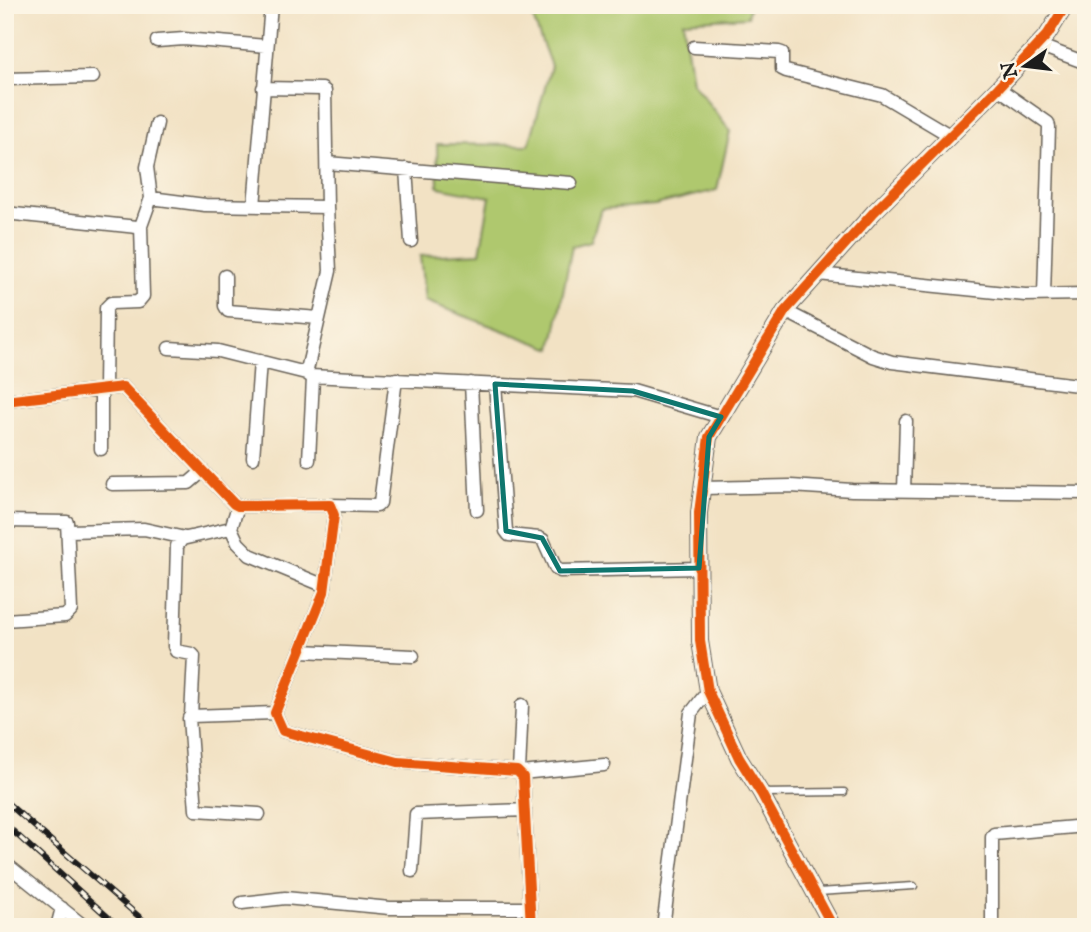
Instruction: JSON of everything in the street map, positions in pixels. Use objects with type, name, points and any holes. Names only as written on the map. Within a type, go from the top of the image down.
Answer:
[{"type":"street","points":[[254,206],[271,5]]},
{"type":"street","points":[[833,927],[761,793],[739,758],[708,691],[700,641],[699,513],[709,438],[785,311],[874,212],[1038,45],[1066,5]]},
{"type":"street","points":[[157,41],[184,39],[266,46]]},
{"type":"street","points":[[1038,45],[1086,63]]},
{"type":"street","points":[[694,47],[779,52],[783,57],[782,69],[786,71],[882,95],[951,136]]},
{"type":"street","points":[[5,79],[93,77]]},
{"type":"street","points":[[263,88],[325,91],[330,271],[310,375],[309,460]]},
{"type":"street","points":[[998,88],[1048,123],[1049,127],[1044,295]]},
{"type":"street","points":[[101,449],[106,308],[111,303],[138,302],[143,296],[141,226],[151,198],[147,167],[157,123]]},
{"type":"street","points":[[327,163],[571,183]]},
{"type":"street","points":[[406,169],[411,241]]},
{"type":"street","points":[[151,198],[205,205],[327,206]]},
{"type":"street","points":[[5,213],[141,226]]},
{"type":"street","points":[[818,274],[1025,295],[1086,294]]},
{"type":"street","points":[[225,276],[225,306],[228,311],[319,318]]},
{"type":"street","points":[[785,311],[873,356],[892,362],[1086,386]]},
{"type":"street","points":[[169,348],[218,351],[310,375],[632,391],[721,417]]},
{"type":"street","points":[[253,458],[260,361]]},
{"type":"street","points":[[5,401],[123,387],[238,506],[377,506],[380,503],[396,379]]},
{"type":"street","points":[[471,383],[477,510]]},
{"type":"street","points":[[495,384],[506,531],[509,534],[539,538],[559,571],[699,568]]},
{"type":"street","points":[[904,491],[906,421]]},
{"type":"street","points":[[112,484],[189,483],[203,471]]},
{"type":"street","points":[[702,488],[791,486],[852,491],[1086,493]]},
{"type":"street","points":[[330,505],[334,515],[325,586],[275,713],[283,730],[398,762],[520,773],[604,765]]},
{"type":"street","points":[[238,506],[231,528],[238,543],[250,555],[325,586]]},
{"type":"street","points":[[5,521],[63,521],[68,524],[71,613],[65,616],[5,620]]},
{"type":"street","points":[[231,528],[179,541],[174,646],[176,651],[194,656],[191,716],[188,721],[196,810],[259,814]]},
{"type":"street","points":[[69,531],[144,529],[185,538]]},
{"type":"street","points":[[301,651],[412,656]]},
{"type":"street","points":[[663,927],[691,713],[708,691]]},
{"type":"street","points":[[522,705],[520,773],[523,777],[531,927]]},
{"type":"street","points":[[191,716],[275,713]]},
{"type":"street","points":[[412,871],[416,814],[525,810]]},
{"type":"street","points":[[992,927],[994,834],[1086,826]]},
{"type":"street","points":[[5,863],[85,927]]},
{"type":"street","points":[[242,903],[285,898],[390,908],[529,908]]},
{"type":"street","points":[[57,927],[62,908]]},
{"type":"lane","points":[[761,793],[844,792]]},
{"type":"lane","points":[[816,892],[914,886]]},
{"type":"highlighted area","points":[[495,384],[633,391],[721,417],[709,437],[699,568],[560,571],[542,538],[506,531]]},
{"type":"green space","points":[[528,5],[750,5],[747,17],[683,21],[692,82],[730,131],[717,190],[655,205],[601,209],[591,241],[572,246],[552,349],[425,301],[420,256],[480,253],[490,197],[438,187],[437,144],[529,145],[551,66]]},
{"type":"railway","points":[[5,801],[151,927]]},
{"type":"railway","points":[[5,824],[119,927]]},
{"type":"cycle path","points":[[833,927],[761,793],[739,758],[708,691],[700,641],[699,513],[709,437],[785,311],[874,212],[1048,34],[1066,5]]},
{"type":"cycle path","points":[[5,401],[123,387],[234,504],[330,505],[334,515],[324,592],[275,713],[283,731],[398,762],[517,771],[523,777],[531,927]]}]
